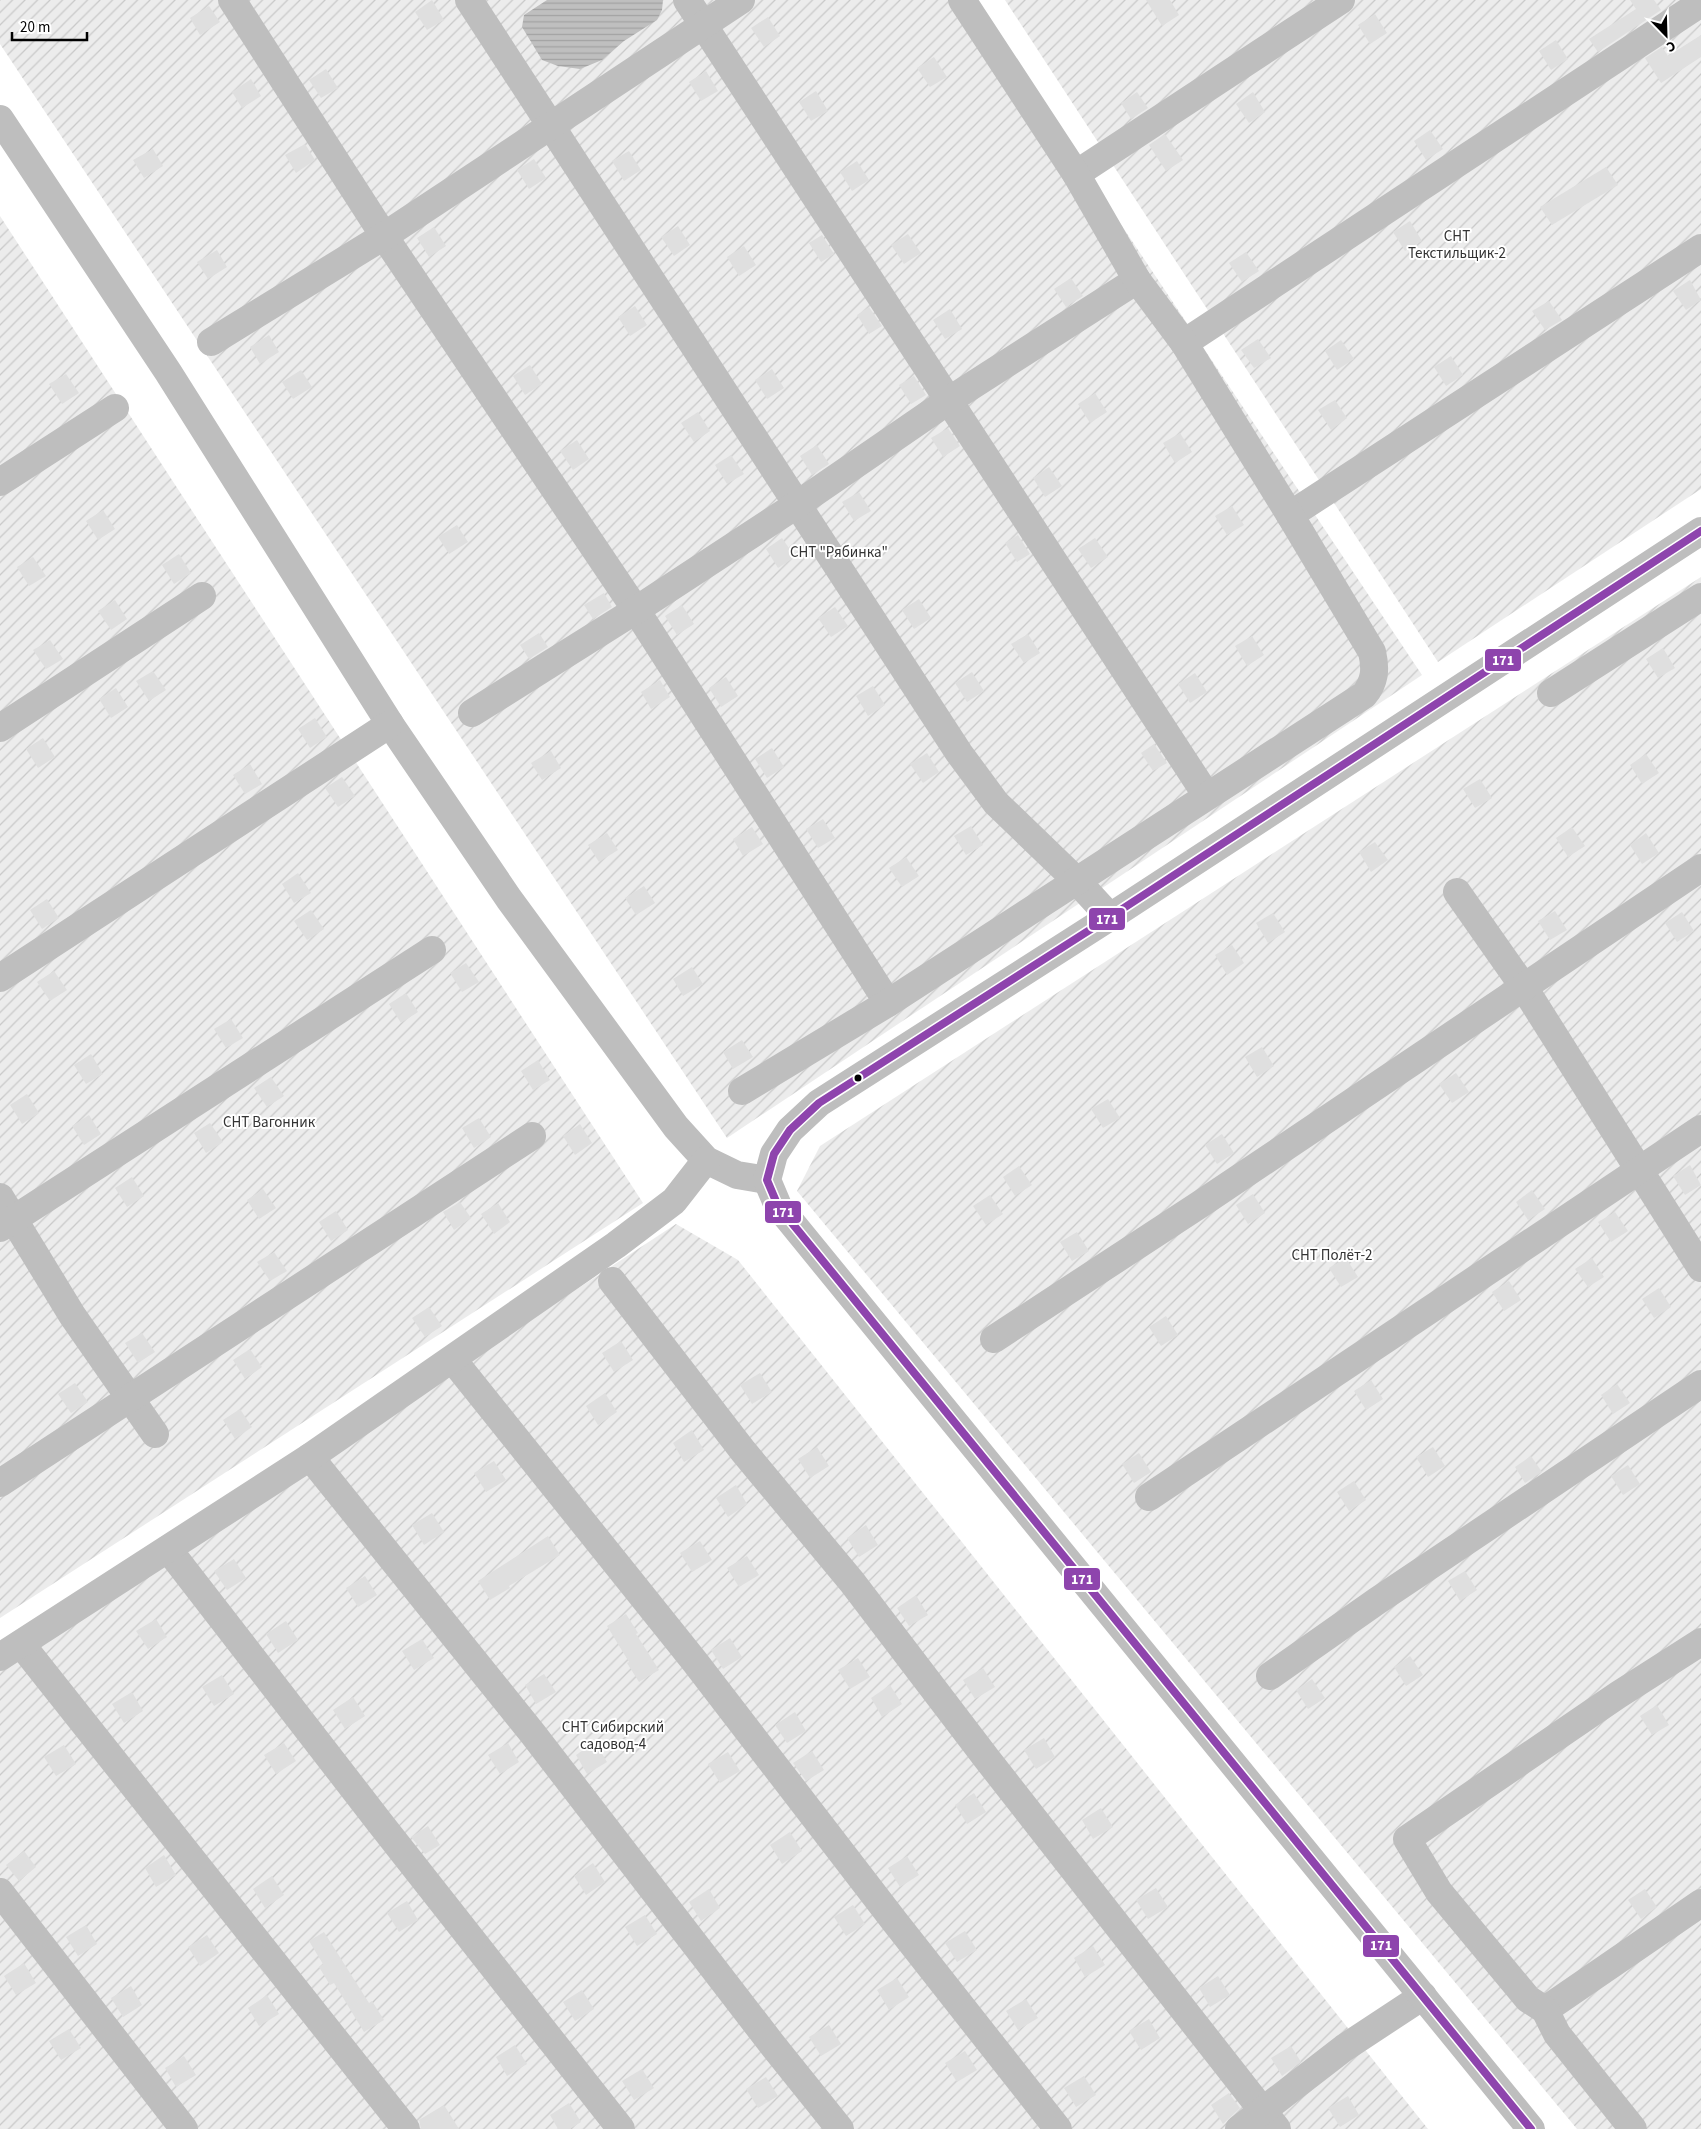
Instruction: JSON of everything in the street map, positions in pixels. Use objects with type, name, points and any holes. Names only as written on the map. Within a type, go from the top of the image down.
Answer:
[{"type":"street","points":[[232,0],[384,236],[636,610],[888,1003]]},
{"type":"street","points":[[469,0],[959,753],[996,803],[1076,880],[1110,917]]},
{"type":"street","points":[[687,0],[1207,796]]},
{"type":"street","points":[[211,342],[384,236],[741,0]]},
{"type":"street","points":[[1076,174],[1341,0]]},
{"type":"street","points":[[742,1091],[888,1003],[1364,695],[1371,687],[1376,668],[1372,652],[1290,515],[1184,343],[1137,280],[1076,174],[966,1]]},
{"type":"street","points":[[1184,343],[1701,3]]},
{"type":"street","points":[[0,119],[168,372],[390,724],[509,898],[676,1127],[706,1160],[737,1175],[767,1180]]},
{"type":"street","points":[[1290,515],[1701,248]]},
{"type":"street","points":[[472,713],[636,610],[798,504],[948,401],[1137,280]]},
{"type":"street","points":[[0,482],[115,408]]},
{"type":"street","points":[[1531,2129],[778,1206],[767,1180],[774,1154],[790,1130],[819,1103],[1110,917],[1701,531]]},
{"type":"street","points":[[0,728],[202,596]]},
{"type":"street","points":[[1551,693],[1701,597]]},
{"type":"street","points":[[0,978],[390,724]]},
{"type":"street","points":[[994,1339],[1199,1205],[1701,868]]},
{"type":"street","points":[[1457,892],[1523,986],[1701,1268]]},
{"type":"street","points":[[155,1434],[5,1215],[432,950]]},
{"type":"street","points":[[1149,1498],[1701,1129]]},
{"type":"street","points":[[0,1483],[532,1136]]},
{"type":"street","points":[[406,2129],[10,1651],[310,1458],[453,1360],[616,1245],[674,1201],[706,1160]]},
{"type":"street","points":[[612,1281],[743,1451],[852,1582],[987,1759],[1270,2120]]},
{"type":"street","points":[[453,1360],[696,1662],[901,1930],[1058,2129]]},
{"type":"street","points":[[1270,1676],[1701,1384]]},
{"type":"street","points":[[310,1458],[533,1734],[771,2043],[840,2129]]},
{"type":"street","points":[[168,1549],[380,1823],[621,2129]]},
{"type":"street","points":[[1633,2129],[1557,2034],[1545,2010],[1528,1998],[1439,1892],[1407,1840],[1618,1695],[1701,1642]]},
{"type":"street","points":[[0,1892],[184,2129]]},
{"type":"street","points":[[1545,2010],[1701,1904]]},
{"type":"street","points":[[1239,2129],[1270,2120],[1344,2048],[1423,1996]]},
{"type":"green space","name":"СНТ \"Рябинка\"","points":[[0,0],[971,0],[1422,675],[727,1138],[0,44]]},
{"type":"green space","name":"СНТ Текстильщик-2","points":[[1005,0],[1701,0],[1701,489],[1438,662]]},
{"type":"green space","name":"СНТ Вагонник","points":[[0,216],[643,1203],[0,1618]]},
{"type":"green space","name":"СНТ Полёт-2","points":[[1701,577],[1701,2129],[1577,2129],[797,1191],[820,1146]]},
{"type":"green space","name":"СНТ Сибирский садовод-4","points":[[676,1224],[738,1260],[1428,2129],[0,2129],[0,1668]]},
{"type":"shaded area","points":[[547,0],[663,0],[662,10],[657,20],[624,41],[602,60],[580,69],[558,66],[542,60],[522,27],[524,15]]},
{"type":"building","points":[[432,0],[444,20],[427,30],[415,12]]},
{"type":"building","points":[[1146,0],[1170,0],[1179,15],[1162,26]]},
{"type":"building","points":[[1630,0],[1654,0],[1661,10],[1598,52],[1589,39],[1636,9]]},
{"type":"building","points":[[209,6],[220,22],[200,35],[190,18]]},
{"type":"building","points":[[1375,14],[1387,33],[1370,44],[1358,25]]},
{"type":"building","points":[[768,17],[780,36],[764,47],[751,28]]},
{"type":"building","points":[[1701,35],[1701,57],[1661,83],[1645,58],[1662,47],[1668,56]]},
{"type":"building","points":[[1556,40],[1568,59],[1551,70],[1539,51]]},
{"type":"building","points":[[934,57],[947,77],[930,87],[917,68]]},
{"type":"building","points":[[326,69],[338,88],[321,98],[309,80]]},
{"type":"building","points":[[706,71],[718,91],[701,101],[689,82]]},
{"type":"building","points":[[251,79],[261,96],[242,108],[232,92]]},
{"type":"building","points":[[816,91],[828,111],[811,121],[799,102]]},
{"type":"building","points":[[1137,92],[1148,108],[1131,119],[1121,103]]},
{"type":"building","points":[[1253,92],[1265,112],[1249,123],[1236,104]]},
{"type":"building","points":[[1430,130],[1443,149],[1426,160],[1414,141]]},
{"type":"building","points":[[1165,134],[1183,160],[1166,171],[1149,145]]},
{"type":"building","points":[[305,144],[315,160],[296,173],[285,155]]},
{"type":"building","points":[[153,149],[163,166],[144,178],[133,160]]},
{"type":"building","points":[[629,151],[641,170],[624,181],[612,161]]},
{"type":"building","points":[[534,159],[546,178],[529,189],[517,170]]},
{"type":"building","points":[[857,161],[869,180],[852,191],[840,172]]},
{"type":"building","points":[[1606,167],[1618,185],[1552,225],[1540,207]]},
{"type":"building","points":[[1410,221],[1422,241],[1405,251],[1393,232]]},
{"type":"building","points":[[678,226],[690,245],[674,256],[661,237]]},
{"type":"building","points":[[434,227],[446,246],[429,257],[417,238]]},
{"type":"building","points":[[908,234],[921,253],[904,264],[891,245]]},
{"type":"building","points":[[822,235],[834,254],[821,262],[809,243]]},
{"type":"building","points":[[744,246],[756,265],[739,276],[727,257]]},
{"type":"building","points":[[217,250],[227,267],[208,279],[197,262]]},
{"type":"building","points":[[1246,252],[1259,271],[1242,282],[1229,263]]},
{"type":"building","points":[[1071,278],[1083,296],[1066,307],[1054,289]]},
{"type":"building","points":[[1690,280],[1701,300],[1686,310],[1673,291]]},
{"type":"building","points":[[1549,301],[1562,320],[1545,330],[1532,311]]},
{"type":"building","points":[[635,306],[647,325],[630,336],[618,317]]},
{"type":"building","points":[[869,307],[882,326],[869,334],[857,315]]},
{"type":"building","points":[[950,309],[962,329],[945,339],[933,320]]},
{"type":"building","points":[[269,335],[279,352],[260,364],[250,347]]},
{"type":"building","points":[[1258,339],[1271,358],[1254,368],[1241,350]]},
{"type":"building","points":[[1341,340],[1354,359],[1337,370],[1325,351]]},
{"type":"building","points":[[1451,356],[1463,375],[1446,386],[1434,367]]},
{"type":"building","points":[[530,365],[542,384],[525,395],[513,376]]},
{"type":"building","points":[[772,369],[784,388],[767,399],[755,380]]},
{"type":"building","points":[[301,370],[312,387],[293,399],[282,382]]},
{"type":"building","points":[[66,374],[79,393],[62,404],[49,384]]},
{"type":"building","points":[[914,376],[926,395],[911,404],[899,385]]},
{"type":"building","points":[[1095,393],[1107,412],[1090,423],[1078,404]]},
{"type":"building","points":[[1335,400],[1347,418],[1331,430],[1318,410]]},
{"type":"building","points":[[698,412],[710,431],[694,442],[681,423]]},
{"type":"building","points":[[948,428],[960,446],[943,457],[931,438]]},
{"type":"building","points":[[1180,433],[1192,452],[1175,463],[1163,443]]},
{"type":"building","points":[[577,440],[589,459],[573,470],[560,451]]},
{"type":"building","points":[[817,445],[829,464],[812,475],[800,456]]},
{"type":"building","points":[[731,455],[744,474],[727,484],[715,465]]},
{"type":"building","points":[[1049,467],[1062,486],[1045,497],[1033,478]]},
{"type":"building","points":[[859,492],[871,511],[854,521],[842,502]]},
{"type":"building","points":[[1232,506],[1244,525],[1227,535],[1215,516]]},
{"type":"building","points":[[103,510],[115,529],[98,540],[86,521]]},
{"type":"building","points":[[457,525],[468,542],[449,554],[438,537]]},
{"type":"building","points":[[1018,535],[1030,554],[1017,562],[1005,543]]},
{"type":"building","points":[[782,538],[795,557],[778,568],[766,549]]},
{"type":"building","points":[[1095,538],[1108,557],[1091,568],[1078,549]]},
{"type":"building","points":[[179,554],[191,573],[174,584],[162,565]]},
{"type":"building","points":[[33,557],[46,576],[29,586],[17,567]]},
{"type":"building","points":[[604,593],[612,607],[593,619],[584,605]]},
{"type":"building","points":[[919,599],[931,618],[914,629],[902,610]]},
{"type":"building","points":[[115,600],[127,619],[111,630],[98,611]]},
{"type":"building","points":[[682,605],[694,624],[677,635],[665,616]]},
{"type":"building","points":[[835,607],[848,626],[831,637],[818,618]]},
{"type":"building","points":[[539,633],[548,647],[529,659],[520,645]]},
{"type":"building","points":[[1028,634],[1040,653],[1024,663],[1011,644]]},
{"type":"building","points":[[1252,636],[1264,655],[1247,666],[1235,646]]},
{"type":"building","points":[[50,640],[63,659],[46,669],[33,650]]},
{"type":"building","points":[[1663,648],[1675,668],[1658,678],[1646,659]]},
{"type":"building","points":[[153,671],[166,690],[149,701],[136,681]]},
{"type":"building","points":[[972,672],[984,691],[967,702],[955,683]]},
{"type":"building","points":[[1195,673],[1207,692],[1190,703],[1178,684]]},
{"type":"building","points":[[726,677],[738,696],[721,707],[709,688]]},
{"type":"building","points":[[660,680],[670,697],[651,709],[641,692]]},
{"type":"building","points":[[873,686],[885,705],[868,716],[856,696]]},
{"type":"building","points":[[116,688],[128,707],[111,718],[99,699]]},
{"type":"building","points":[[315,718],[327,737],[310,748],[298,729]]},
{"type":"building","points":[[43,738],[55,757],[38,768],[26,749]]},
{"type":"building","points":[[1154,744],[1167,763],[1153,771],[1141,753]]},
{"type":"building","points":[[772,748],[784,767],[767,778],[755,759]]},
{"type":"building","points":[[551,751],[561,768],[542,780],[531,763]]},
{"type":"building","points":[[927,753],[939,772],[923,783],[910,764]]},
{"type":"building","points":[[1646,754],[1659,773],[1642,784],[1630,765]]},
{"type":"building","points":[[250,764],[262,784],[245,794],[233,775]]},
{"type":"building","points":[[342,777],[355,796],[338,807],[325,788]]},
{"type":"building","points":[[1480,779],[1492,798],[1475,808],[1463,789]]},
{"type":"building","points":[[823,819],[835,838],[818,848],[806,829]]},
{"type":"building","points":[[971,826],[983,845],[966,855],[954,836]]},
{"type":"building","points":[[752,827],[763,844],[743,856],[733,839]]},
{"type":"building","points":[[1572,827],[1585,846],[1568,857],[1556,838]]},
{"type":"building","points":[[607,833],[618,850],[599,862],[588,845]]},
{"type":"building","points":[[1646,833],[1659,853],[1642,864],[1630,845]]},
{"type":"building","points":[[1375,842],[1388,860],[1371,872],[1359,852]]},
{"type":"building","points":[[906,857],[919,876],[902,887],[889,868]]},
{"type":"building","points":[[298,873],[311,893],[294,903],[282,884]]},
{"type":"building","points":[[644,886],[655,903],[636,915],[625,898]]},
{"type":"building","points":[[47,899],[59,918],[42,929],[30,910]]},
{"type":"building","points":[[311,910],[324,929],[307,940],[294,921]]},
{"type":"building","points":[[1555,911],[1567,930],[1550,940],[1538,921]]},
{"type":"building","points":[[1682,912],[1694,931],[1677,942],[1665,923]]},
{"type":"building","points":[[1273,913],[1285,932],[1268,943],[1256,923]]},
{"type":"building","points":[[1232,945],[1244,963],[1227,975],[1215,955]]},
{"type":"building","points":[[466,963],[479,982],[462,992],[450,973]]},
{"type":"building","points":[[692,967],[703,984],[683,996],[673,979]]},
{"type":"building","points":[[54,971],[67,990],[50,1001],[37,982]]},
{"type":"building","points":[[406,993],[418,1012],[401,1023],[389,1004]]},
{"type":"building","points":[[231,1019],[243,1038],[226,1048],[214,1029]]},
{"type":"building","points":[[742,1040],[753,1057],[733,1069],[723,1052]]},
{"type":"building","points":[[1262,1047],[1274,1066],[1257,1077],[1245,1057]]},
{"type":"building","points":[[91,1054],[103,1074],[86,1084],[74,1065]]},
{"type":"building","points":[[538,1060],[550,1080],[533,1090],[521,1071]]},
{"type":"building","points":[[1456,1073],[1469,1092],[1452,1103],[1439,1084]]},
{"type":"building","points":[[271,1077],[284,1096],[267,1107],[254,1088]]},
{"type":"building","points":[[27,1094],[39,1113],[22,1124],[10,1105]]},
{"type":"building","points":[[1108,1099],[1120,1118],[1103,1128],[1091,1109]]},
{"type":"building","points":[[89,1115],[101,1134],[84,1145],[72,1126]]},
{"type":"building","points":[[479,1118],[491,1137],[474,1148],[462,1128]]},
{"type":"building","points":[[210,1123],[223,1142],[206,1153],[194,1133]]},
{"type":"building","points":[[580,1124],[592,1143],[575,1155],[563,1136]]},
{"type":"building","points":[[1222,1134],[1234,1153],[1217,1164],[1205,1145]]},
{"type":"building","points":[[1690,1165],[1701,1185],[1685,1195],[1673,1176]]},
{"type":"building","points":[[1019,1166],[1032,1185],[1015,1196],[1003,1177]]},
{"type":"building","points":[[132,1177],[144,1196],[127,1207],[115,1188]]},
{"type":"building","points":[[263,1189],[276,1208],[259,1219],[247,1200]]},
{"type":"building","points":[[1532,1190],[1545,1209],[1528,1220],[1516,1202]]},
{"type":"building","points":[[1253,1194],[1265,1213],[1248,1224],[1236,1205]]},
{"type":"building","points":[[990,1195],[1003,1214],[986,1225],[973,1206]]},
{"type":"building","points":[[460,1202],[471,1218],[454,1230],[443,1212]]},
{"type":"building","points":[[498,1203],[510,1222],[494,1234],[481,1214]]},
{"type":"building","points":[[336,1211],[348,1230],[331,1241],[319,1222]]},
{"type":"building","points":[[1615,1212],[1628,1231],[1611,1242],[1598,1222]]},
{"type":"building","points":[[1077,1232],[1089,1251],[1072,1261],[1060,1242]]},
{"type":"building","points":[[274,1252],[287,1271],[270,1281],[257,1262]]},
{"type":"building","points":[[1346,1258],[1358,1277],[1341,1287],[1329,1268]]},
{"type":"building","points":[[1592,1258],[1604,1277],[1588,1287],[1575,1269]]},
{"type":"building","points":[[1509,1281],[1521,1300],[1504,1311],[1492,1292]]},
{"type":"building","points":[[1659,1288],[1671,1307],[1654,1318],[1642,1299]]},
{"type":"building","points":[[429,1307],[442,1326],[425,1337],[412,1318]]},
{"type":"building","points":[[1166,1316],[1178,1335],[1161,1346],[1149,1327]]},
{"type":"building","points":[[142,1333],[155,1352],[138,1363],[125,1343]]},
{"type":"building","points":[[621,1341],[633,1360],[614,1372],[602,1353]]},
{"type":"building","points":[[250,1349],[262,1367],[245,1379],[233,1360]]},
{"type":"building","points":[[760,1373],[772,1392],[752,1404],[740,1385]]},
{"type":"building","points":[[1371,1380],[1383,1399],[1366,1410],[1354,1391]]},
{"type":"building","points":[[75,1383],[88,1402],[71,1413],[58,1394]]},
{"type":"building","points":[[1617,1384],[1630,1403],[1613,1414],[1601,1395]]},
{"type":"building","points":[[605,1393],[617,1412],[598,1425],[586,1406]]},
{"type":"building","points":[[240,1409],[252,1427],[235,1439],[223,1420]]},
{"type":"building","points":[[692,1430],[704,1450],[684,1462],[673,1443]]},
{"type":"building","points":[[817,1447],[829,1466],[810,1478],[798,1459]]},
{"type":"building","points":[[1433,1447],[1445,1466],[1428,1477],[1416,1457]]},
{"type":"building","points":[[1139,1453],[1151,1472],[1134,1483],[1122,1464]]},
{"type":"building","points":[[1531,1456],[1542,1472],[1525,1483],[1515,1467]]},
{"type":"building","points":[[494,1461],[506,1480],[486,1492],[474,1473]]},
{"type":"building","points":[[1628,1465],[1640,1484],[1623,1495],[1611,1476]]},
{"type":"building","points":[[1354,1481],[1366,1500],[1349,1511],[1337,1492]]},
{"type":"building","points":[[736,1485],[747,1504],[728,1517],[716,1498]]},
{"type":"building","points":[[432,1513],[444,1532],[424,1545],[412,1525]]},
{"type":"building","points":[[866,1525],[878,1545],[859,1557],[847,1538]]},
{"type":"building","points":[[548,1536],[560,1555],[509,1586],[510,1588],[490,1600],[478,1581]]},
{"type":"building","points":[[700,1541],[712,1560],[692,1572],[680,1553]]},
{"type":"building","points":[[747,1556],[759,1575],[739,1587],[727,1568]]},
{"type":"building","points":[[234,1559],[246,1578],[227,1590],[214,1571]]},
{"type":"building","points":[[1465,1571],[1477,1590],[1460,1601],[1448,1581]]},
{"type":"building","points":[[365,1576],[377,1595],[358,1607],[346,1588]]},
{"type":"building","points":[[916,1595],[928,1615],[909,1626],[897,1608]]},
{"type":"building","points":[[626,1614],[638,1633],[636,1634],[659,1670],[639,1682],[607,1626]]},
{"type":"building","points":[[156,1619],[167,1637],[148,1649],[136,1631]]},
{"type":"building","points":[[286,1621],[298,1640],[278,1653],[266,1634]]},
{"type":"building","points":[[730,1638],[742,1657],[723,1669],[711,1650]]},
{"type":"building","points":[[422,1639],[434,1658],[414,1670],[402,1651]]},
{"type":"building","points":[[1410,1656],[1423,1675],[1406,1686],[1394,1667]]},
{"type":"building","points":[[858,1658],[870,1677],[850,1689],[838,1670]]},
{"type":"building","points":[[983,1668],[995,1687],[975,1699],[963,1680]]},
{"type":"building","points":[[544,1674],[556,1692],[536,1704],[525,1685]]},
{"type":"building","points":[[222,1675],[234,1694],[214,1706],[202,1687]]},
{"type":"building","points":[[1312,1679],[1325,1698],[1308,1709],[1296,1690]]},
{"type":"building","points":[[890,1685],[902,1704],[882,1717],[871,1698]]},
{"type":"building","points":[[132,1692],[143,1711],[124,1723],[112,1704]]},
{"type":"building","points":[[353,1697],[365,1716],[345,1729],[333,1710]]},
{"type":"building","points":[[1657,1705],[1669,1725],[1652,1735],[1640,1716]]},
{"type":"building","points":[[795,1712],[806,1731],[787,1743],[775,1725]]},
{"type":"building","points":[[1044,1738],[1055,1757],[1036,1769],[1024,1750]]},
{"type":"building","points":[[595,1742],[607,1762],[587,1774],[576,1755]]},
{"type":"building","points":[[284,1743],[296,1761],[276,1774],[264,1755]]},
{"type":"building","points":[[508,1743],[519,1762],[500,1774],[488,1755]]},
{"type":"building","points":[[64,1745],[76,1764],[56,1776],[44,1757]]},
{"type":"building","points":[[812,1751],[824,1770],[806,1781],[793,1763]]},
{"type":"building","points":[[728,1752],[740,1771],[720,1783],[708,1764]]},
{"type":"building","points":[[974,1793],[986,1812],[967,1824],[955,1805]]},
{"type":"building","points":[[1101,1808],[1113,1827],[1093,1839],[1082,1820]]},
{"type":"building","points":[[428,1826],[440,1845],[425,1854],[411,1837]]},
{"type":"building","points":[[790,1832],[802,1851],[782,1864],[770,1845]]},
{"type":"building","points":[[24,1851],[36,1867],[19,1881],[6,1865]]},
{"type":"building","points":[[164,1855],[176,1875],[156,1887],[145,1868]]},
{"type":"building","points":[[907,1856],[919,1875],[900,1887],[888,1868]]},
{"type":"building","points":[[593,1863],[605,1882],[586,1895],[574,1876]]},
{"type":"building","points":[[272,1876],[284,1895],[265,1908],[253,1889]]},
{"type":"building","points":[[1156,1888],[1168,1907],[1148,1919],[1136,1900]]},
{"type":"building","points":[[709,1889],[720,1908],[701,1921],[689,1902]]},
{"type":"building","points":[[1645,1889],[1657,1907],[1641,1919],[1628,1900]]},
{"type":"building","points":[[407,1901],[418,1920],[399,1932],[387,1913]]},
{"type":"building","points":[[853,1905],[865,1924],[846,1936],[834,1917]]},
{"type":"building","points":[[645,1915],[657,1934],[637,1946],[625,1927]]},
{"type":"building","points":[[86,1925],[97,1944],[78,1956],[66,1937]]},
{"type":"building","points":[[965,1931],[977,1950],[957,1962],[945,1943]]},
{"type":"building","points":[[324,1932],[369,2003],[372,2001],[384,2020],[364,2032],[334,1983],[330,1985],[319,1967],[323,1964],[309,1941]]},
{"type":"building","points":[[207,1935],[219,1953],[200,1966],[188,1947]]},
{"type":"building","points":[[1093,1946],[1105,1965],[1085,1977],[1074,1958]]},
{"type":"building","points":[[24,1963],[36,1983],[16,1995],[4,1976]]},
{"type":"building","points":[[1218,1976],[1230,1995],[1210,2007],[1199,1988]]},
{"type":"building","points":[[897,1978],[909,1997],[889,2010],[877,1990]]},
{"type":"building","points":[[131,1986],[142,2005],[123,2017],[111,1998]]},
{"type":"building","points":[[582,1990],[594,2009],[575,2021],[563,2002]]},
{"type":"building","points":[[267,1995],[279,2014],[259,2026],[248,2008]]},
{"type":"building","points":[[1026,1999],[1038,2018],[1018,2030],[1006,2011]]},
{"type":"building","points":[[1149,2019],[1160,2038],[1141,2050],[1129,2031]]},
{"type":"building","points":[[829,2025],[841,2044],[821,2056],[809,2037]]},
{"type":"building","points":[[69,2029],[81,2048],[61,2060],[49,2041]]},
{"type":"building","points":[[515,2045],[527,2064],[507,2076],[496,2057]]},
{"type":"building","points":[[1291,2046],[1301,2062],[1282,2076],[1271,2058]]},
{"type":"building","points":[[965,2051],[977,2070],[957,2082],[945,2063]]},
{"type":"building","points":[[184,2056],[196,2075],[176,2087],[165,2068]]},
{"type":"building","points":[[642,2069],[654,2088],[634,2100],[622,2081]]},
{"type":"building","points":[[1084,2076],[1096,2095],[1076,2107],[1064,2088]]},
{"type":"building","points":[[766,2077],[778,2096],[758,2108],[746,2089]]},
{"type":"building","points":[[1229,2093],[1240,2108],[1223,2124],[1211,2105]]},
{"type":"building","points":[[1348,2096],[1359,2115],[1340,2127],[1328,2108]]},
{"type":"building","points":[[569,2103],[581,2122],[570,2129],[558,2129],[550,2115]]},
{"type":"building","points":[[444,2105],[459,2129],[421,2129],[419,2120]]},
{"type":"transit line","name":"171","points":[[1531,2129],[778,1206],[767,1180],[774,1154],[790,1130],[819,1103],[1110,917],[1701,531]]}]
